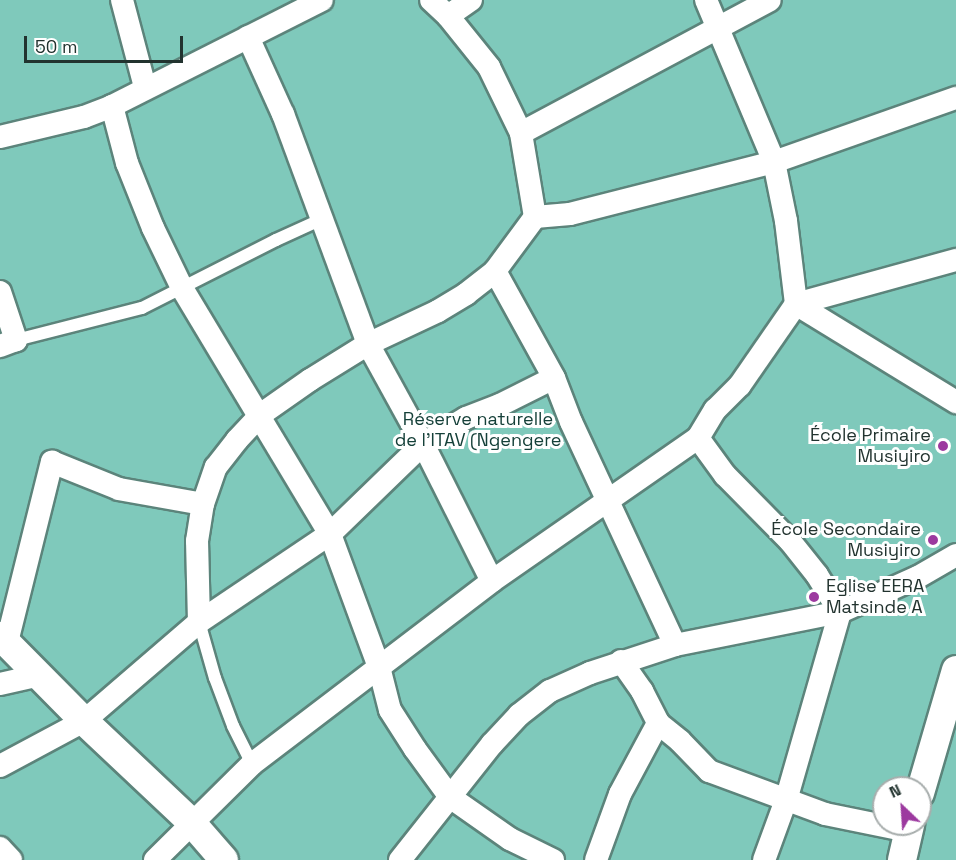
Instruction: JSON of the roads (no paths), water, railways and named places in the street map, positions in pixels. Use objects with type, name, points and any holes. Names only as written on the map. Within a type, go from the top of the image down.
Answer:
[{"type":"street","points":[[122,0],[145,87]]},
{"type":"street","points":[[0,137],[84,117],[111,106],[248,37],[283,9],[322,0]]},
{"type":"street","points":[[199,622],[197,541],[203,504],[216,467],[260,415],[310,380],[368,344],[438,311],[466,294],[495,271],[535,217],[521,133],[489,67],[448,16],[431,0]]},
{"type":"street","points":[[448,16],[471,0]]},
{"type":"street","points":[[706,0],[774,162],[786,221],[796,304]]},
{"type":"street","points":[[521,133],[770,0]]},
{"type":"street","points":[[248,37],[283,114],[368,344],[423,444],[492,581]]},
{"type":"street","points":[[535,217],[570,214],[774,162],[956,98]]},
{"type":"street","points":[[111,106],[127,162],[153,228],[182,288],[330,534],[379,667],[390,710],[450,797],[510,839],[553,860]]},
{"type":"street","points":[[155,860],[252,764],[492,581],[609,503],[698,438],[715,410],[740,385],[796,304],[956,260]]},
{"type":"street","points":[[495,271],[554,378],[571,423],[675,645]]},
{"type":"street","points":[[0,291],[8,343]]},
{"type":"street","points":[[796,304],[956,402]]},
{"type":"street","points":[[0,766],[84,721],[199,622],[330,534],[423,444],[466,418],[500,405],[554,378]]},
{"type":"street","points":[[698,438],[725,475],[790,541],[817,575],[840,612],[786,800],[764,860]]},
{"type":"street","points":[[203,504],[119,489],[52,462],[3,639],[84,721],[191,822],[224,860]]},
{"type":"street","points":[[400,860],[519,715],[550,691],[621,661],[675,645],[710,636],[840,612],[918,577],[956,555]]},
{"type":"street","points":[[621,661],[642,691],[658,723],[680,741],[709,771],[825,814],[872,822]]},
{"type":"street","points":[[925,776],[956,670]]},
{"type":"street","points":[[0,684],[40,675]]},
{"type":"street","points":[[596,860],[620,794],[658,723]]},
{"type":"street","points":[[902,860],[907,836]]},
{"type":"street","points":[[0,848],[11,860]]},
{"type":"lane","points":[[8,343],[142,308],[322,219]]},
{"type":"lane","points":[[199,622],[218,688],[233,726],[252,764]]},
{"type":"place","name":"École Primaire Musiyiro","points":[[943,446]]},
{"type":"place","name":"École Secondaire Musiyiro","points":[[933,540]]},
{"type":"place","name":"Eglise EERA Matsinde A","points":[[814,597]]},
{"type":"park label","name":"Réserve naturelle de l'ITAV (Ngengere","points":[[478,430]]}]
